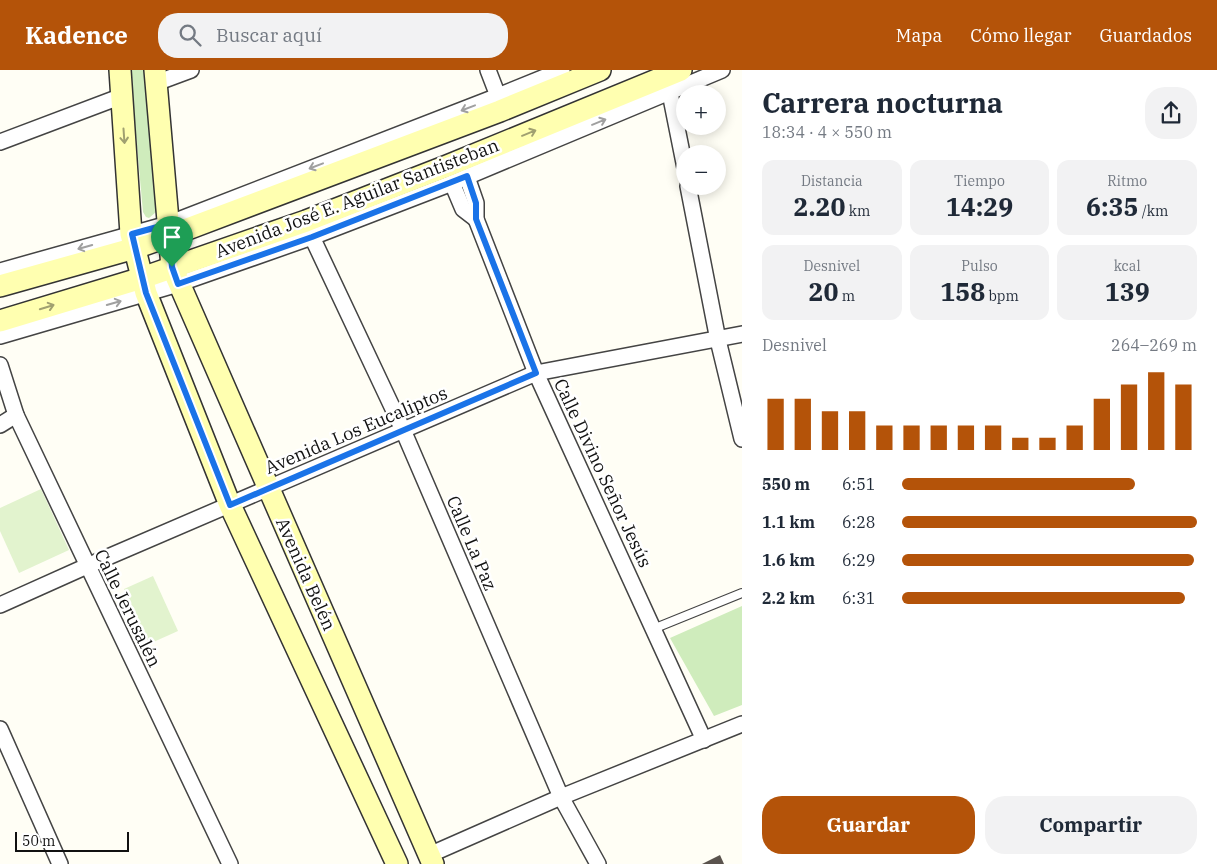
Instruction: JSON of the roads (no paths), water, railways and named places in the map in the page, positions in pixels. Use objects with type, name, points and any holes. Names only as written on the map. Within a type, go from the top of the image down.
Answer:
[{"type":"street","points":[[120,70],[133,241],[144,285],[230,505],[397,864]]},
{"type":"street","points":[[156,77],[191,70]]},
{"type":"street","points":[[488,70],[498,96]]},
{"type":"street","name":"Avenida José E. Aguilar Santisteban","points":[[168,230],[562,70]]},
{"type":"street","name":"Avenida José E. Aguilar Santisteban","points":[[0,286],[168,230],[500,111],[600,70]]},
{"type":"street","name":"Avenida José E. Aguilar Santisteban","points":[[175,275],[681,70]]},
{"type":"street","name":"Avenida José E. Aguilar Santisteban","points":[[0,336],[175,275],[312,237],[452,183],[722,70]]},
{"type":"street","name":"Avenida Belén","points":[[156,77],[168,230],[175,275],[431,859]]},
{"type":"street","points":[[670,93],[680,145]]},
{"type":"street","points":[[0,142],[122,96]]},
{"type":"street","name":"Calle Divino Señor Jesús","points":[[467,176],[476,203],[476,219],[536,373],[704,740]]},
{"type":"street","name":"Calle Divino Señor Jesús","points":[[452,183],[463,209],[476,219]]},
{"type":"street","points":[[690,195],[718,340],[742,439]]},
{"type":"street","name":"Calle La Paz","points":[[312,237],[403,430],[561,797],[598,864]]},
{"type":"street","name":"Avenida José E. Aguilar Santisteban","points":[[0,271],[133,241]]},
{"type":"street","name":"Avenida José E. Aguilar Santisteban","points":[[0,321],[144,285]]},
{"type":"street","name":"Avenida Los Eucaliptos","points":[[0,606],[87,566],[536,373],[742,334]]},
{"type":"street","name":"Calle Jerusalén","points":[[0,365],[16,415],[230,864]]},
{"type":"street","points":[[0,425],[16,415]]},
{"type":"street","points":[[431,859],[561,797],[742,724]]},
{"type":"street","points":[[0,729],[60,864]]},
{"type":"lane","points":[[653,629],[742,593]]}]
